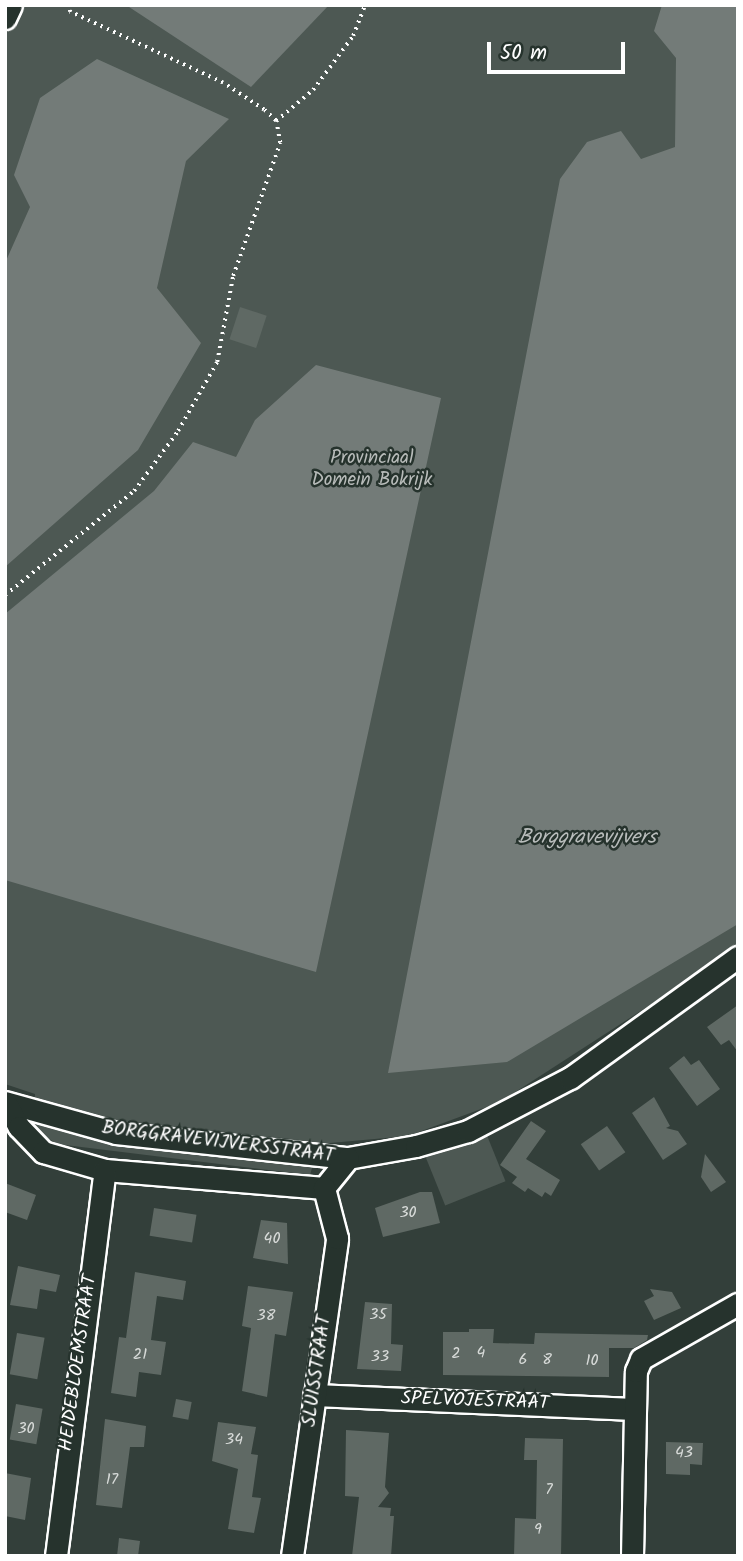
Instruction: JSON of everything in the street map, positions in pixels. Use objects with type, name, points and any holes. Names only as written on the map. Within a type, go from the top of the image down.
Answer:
[{"type":"street","points":[[5,18],[10,5]]},
{"type":"street","name":"BORGGRAVEVIJVERSSTRAAT","points":[[6,1103],[116,1133],[348,1158],[468,1131],[515,1109],[570,1078],[738,957]]},
{"type":"street","name":"BORGGRAVEVIJVERSSTRAAT","points":[[6,1103],[19,1128],[43,1152],[105,1170],[324,1188],[348,1158]]},
{"type":"street","name":"HEIDEBLOEMSTRAAT","points":[[56,1556],[105,1170]]},
{"type":"street","name":"SLUISSTRAAT","points":[[292,1556],[337,1238],[324,1188]]},
{"type":"street","points":[[632,1556],[635,1409],[641,1359],[738,1304]]},
{"type":"street","name":"SPELVOJESTRAAT","points":[[314,1395],[635,1409]]},
{"type":"path","points":[[5,595],[134,491],[178,431],[217,362],[233,276],[280,143],[276,121],[223,83],[70,12],[69,5]]},
{"type":"path","points":[[276,121],[313,90],[353,36],[365,5]]},
{"type":"green space","name":"Provinciaal Domein Bokrijk","points":[[5,5],[738,5],[738,948],[500,1102],[408,1136],[319,1144],[310,1175],[57,1144],[34,1129],[35,1094],[5,1084]]},
{"type":"green space","points":[[486,1133],[505,1181],[445,1206],[426,1157]]},
{"type":"water","points":[[126,5],[329,5],[251,87]]},
{"type":"water","name":"Borggravevijvers","points":[[662,5],[738,5],[738,924],[507,1062],[388,1073],[560,179],[587,142],[621,131],[641,159],[675,147],[676,58],[654,31]]},
{"type":"water","points":[[97,59],[229,119],[186,161],[157,288],[201,343],[138,450],[5,567],[5,263],[30,207],[14,175],[40,98]]},
{"type":"water","points":[[316,365],[441,398],[316,972],[5,880],[5,614],[154,491],[193,442],[236,457],[255,420]]},
{"type":"building","points":[[240,307],[267,316],[256,348],[229,339]]},
{"type":"building","points":[[738,1005],[738,1052],[729,1040],[721,1045],[707,1027]]},
{"type":"building","points":[[684,1056],[691,1065],[699,1060],[720,1089],[697,1106],[669,1068]]},
{"type":"building","points":[[654,1097],[670,1126],[666,1128],[678,1131],[687,1144],[663,1160],[632,1113]]},
{"type":"building","points":[[531,1121],[546,1131],[526,1159],[560,1180],[551,1196],[545,1192],[542,1197],[528,1188],[525,1192],[512,1183],[517,1177],[500,1165]]},
{"type":"building","points":[[607,1126],[625,1152],[599,1171],[581,1144]]},
{"type":"building","points":[[705,1154],[726,1182],[711,1192],[701,1177]]},
{"type":"building","points":[[5,1183],[36,1195],[27,1220],[5,1212]]},
{"type":"building","points":[[420,1192],[432,1192],[440,1223],[383,1237],[375,1208]]},
{"type":"building","points":[[154,1208],[196,1215],[192,1242],[150,1236]]},
{"type":"building","points":[[261,1220],[287,1223],[288,1264],[253,1258]]},
{"type":"building","points":[[18,1266],[60,1275],[56,1292],[40,1289],[37,1309],[10,1305]]},
{"type":"building","points":[[135,1272],[186,1281],[183,1300],[157,1296],[151,1340],[166,1342],[161,1375],[139,1372],[136,1397],[111,1393],[119,1337],[126,1338]]},
{"type":"building","points":[[248,1286],[293,1292],[286,1336],[275,1334],[267,1397],[242,1391],[251,1328],[242,1326]]},
{"type":"building","points":[[650,1289],[672,1292],[681,1308],[654,1320],[644,1301],[654,1296]]},
{"type":"building","points":[[365,1302],[392,1304],[391,1344],[403,1345],[401,1371],[357,1369]]},
{"type":"building","points":[[469,1329],[494,1329],[493,1343],[534,1344],[535,1333],[648,1335],[647,1340],[634,1348],[609,1348],[609,1377],[443,1375],[443,1332],[469,1332]]},
{"type":"building","points":[[17,1333],[45,1338],[37,1379],[10,1374]]},
{"type":"building","points":[[176,1399],[192,1402],[188,1420],[173,1417]]},
{"type":"building","points":[[16,1404],[43,1409],[36,1444],[10,1439]]},
{"type":"building","points":[[105,1419],[146,1426],[144,1447],[130,1447],[122,1508],[96,1505]]},
{"type":"building","points":[[218,1422],[256,1427],[251,1454],[258,1455],[252,1497],[261,1498],[254,1533],[228,1529],[238,1469],[212,1461]]},
{"type":"building","points":[[346,1430],[389,1433],[385,1487],[389,1493],[378,1507],[391,1508],[390,1516],[394,1516],[391,1556],[352,1556],[359,1497],[345,1496]]},
{"type":"building","points":[[525,1438],[563,1439],[561,1556],[514,1556],[515,1518],[536,1519],[537,1460],[524,1460]]},
{"type":"building","points":[[666,1442],[703,1443],[702,1465],[690,1464],[690,1475],[666,1474]]},
{"type":"building","points":[[5,1473],[31,1478],[25,1520],[5,1516]]},
{"type":"building","points":[[119,1538],[140,1541],[138,1556],[117,1556]]}]
